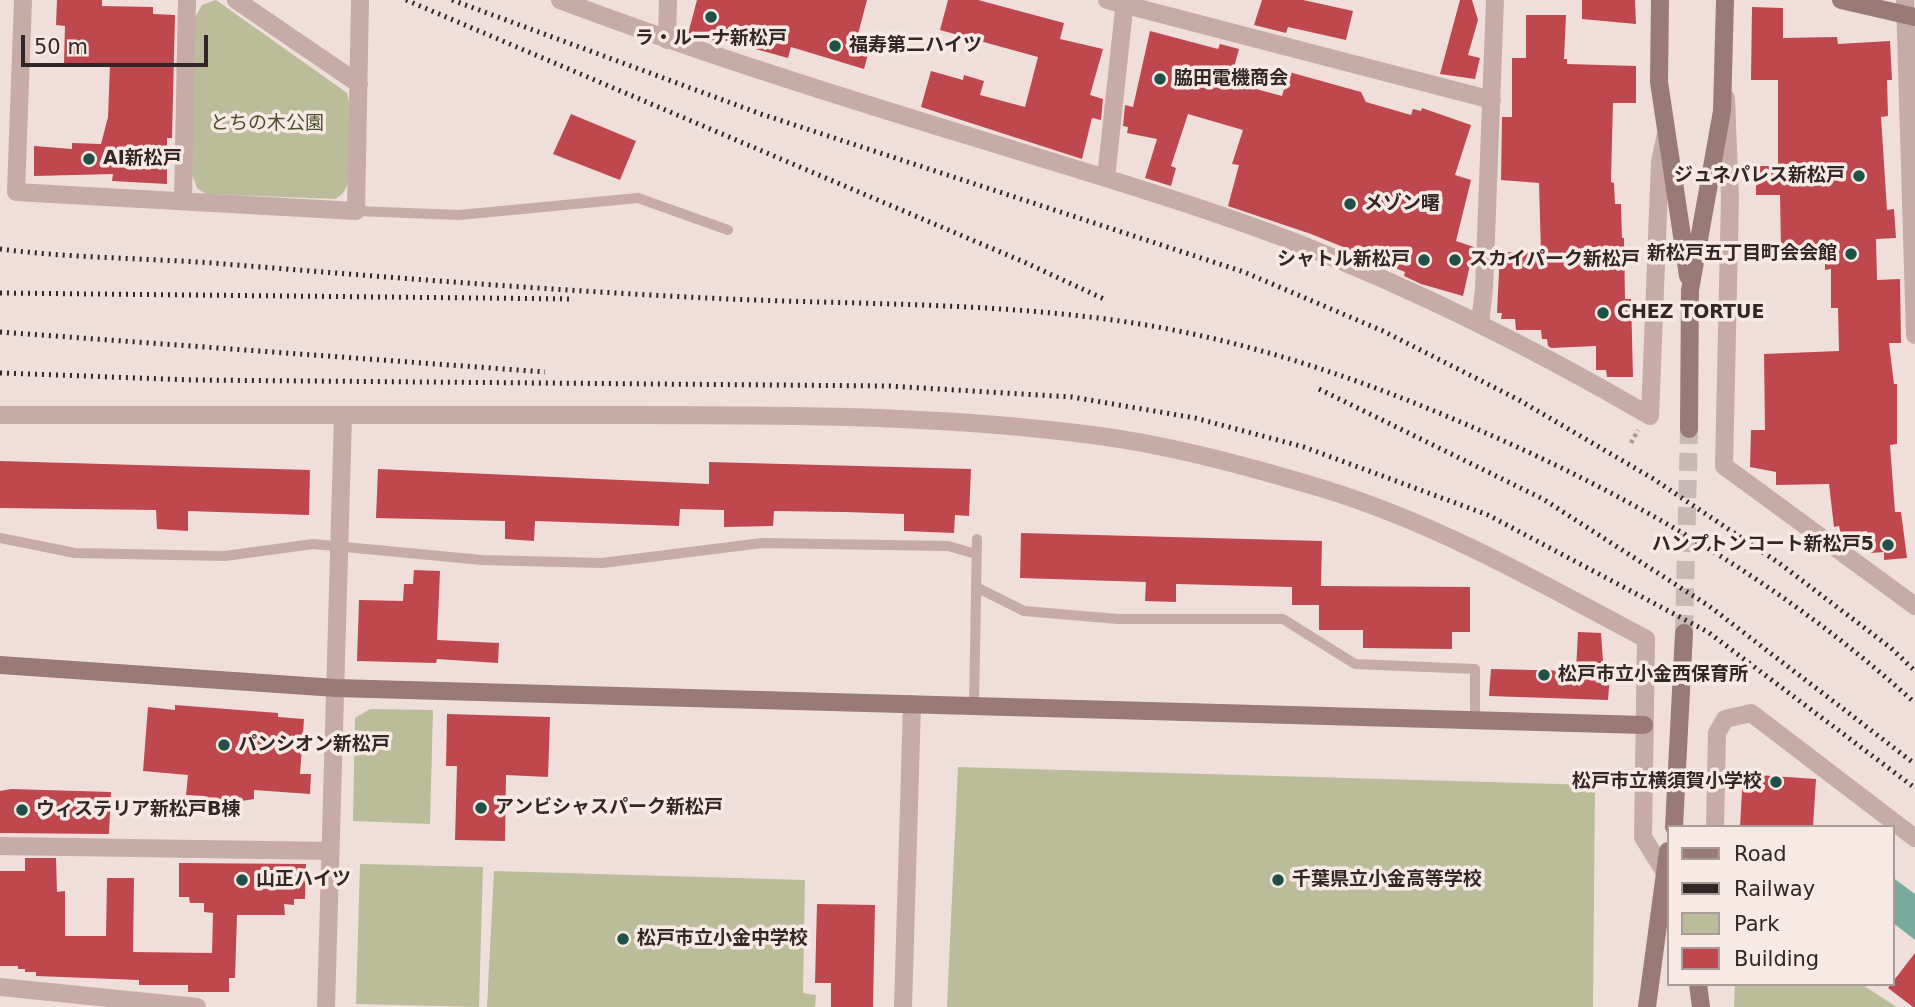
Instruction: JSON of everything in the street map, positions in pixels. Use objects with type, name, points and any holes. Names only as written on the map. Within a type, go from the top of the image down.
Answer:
[{"type":"street","points":[[21,0],[16,192],[356,211],[360,0]]},
{"type":"street","points":[[183,201],[187,0]]},
{"type":"street","points":[[236,0],[359,84]]},
{"type":"street","points":[[560,0],[667,40],[1106,178],[1295,242],[1382,278],[1480,324],[1650,416],[1660,162],[1666,134]]},
{"type":"street","points":[[667,40],[668,0]]},
{"type":"street","points":[[1480,324],[1495,0]]},
{"type":"street","points":[[1660,0],[1659,82],[1690,290]]},
{"type":"street","points":[[1725,0],[1724,81],[1730,129],[1731,198],[1724,466],[1915,606]]},
{"type":"street","points":[[1841,0],[1908,11],[1915,334]]},
{"type":"street","points":[[1106,178],[1119,2],[1492,100]]},
{"type":"street","points":[[1689,429],[1690,290],[1724,81]]},
{"type":"street","points":[[0,415],[629,415],[909,420],[1079,433],[1240,466],[1326,490],[1399,516],[1475,548],[1646,639],[1643,837],[1664,871]]},
{"type":"street","points":[[326,1007],[342,416]]},
{"type":"street","points":[[1674,825],[1684,633]]},
{"type":"street","points":[[0,665],[336,688],[1644,725]]},
{"type":"street","points":[[903,1007],[912,704]]},
{"type":"street","points":[[1714,825],[1717,733],[1725,719],[1751,713],[1915,838]]},
{"type":"street","points":[[0,846],[330,850]]},
{"type":"street","points":[[1647,1007],[1666,861]]},
{"type":"street","points":[[1698,986],[1701,1007]]},
{"type":"street","points":[[0,987],[197,1007]]},
{"type":"lane","points":[[356,211],[459,215],[638,198],[727,230]]},
{"type":"lane","points":[[0,538],[75,553],[225,556],[313,544],[482,560],[602,563],[762,543],[948,546],[976,554]]},
{"type":"lane","points":[[974,706],[977,539]]},
{"type":"lane","points":[[976,586],[1024,611],[1118,620],[1283,619],[1355,664],[1475,669],[1475,721]]},
{"type":"green space","name":"とちの木公園","points":[[216,0],[347,93],[351,126],[350,169],[345,190],[335,199],[206,194],[197,188],[192,174],[195,17],[202,5]]},
{"type":"green space","points":[[370,709],[433,710],[430,824],[353,821],[355,718]]},
{"type":"green space","name":"千葉県立小金高等学校","points":[[958,767],[1595,785],[1593,1007],[947,1007]]},
{"type":"green space","points":[[360,864],[483,867],[479,1007],[356,1004]]},
{"type":"green space","points":[[494,871],[805,880],[803,993],[816,995],[815,1007],[487,1007]]},
{"type":"green space","points":[[1735,986],[1864,986],[1897,1007],[1734,1007]]},
{"type":"water","points":[[1894,878],[1915,894],[1915,940],[1894,924]]},
{"type":"building","points":[[57,0],[102,0],[102,6],[153,7],[153,14],[175,15],[172,138],[167,138],[167,184],[112,181],[113,174],[34,176],[34,146],[72,149],[72,143],[101,144],[108,117],[110,65],[64,63],[65,26],[56,25]]},
{"type":"building","points":[[697,0],[867,0],[857,38],[863,40],[862,45],[870,47],[864,69],[791,47],[788,58],[723,40],[722,45],[688,34]]},
{"type":"building","points":[[948,0],[978,0],[1064,23],[1060,39],[1103,49],[1090,95],[1103,99],[1101,120],[1092,118],[1082,159],[921,107],[931,71],[963,80],[964,75],[984,81],[980,95],[1025,107],[1038,57],[940,30]]},
{"type":"building","points":[[1262,0],[1303,0],[1353,11],[1346,40],[1288,27],[1286,33],[1254,25]]},
{"type":"building","points":[[1460,0],[1472,0],[1478,20],[1468,55],[1480,58],[1475,79],[1440,74]]},
{"type":"building","points":[[1582,0],[1635,0],[1636,24],[1582,19]]},
{"type":"building","points":[[1752,7],[1783,8],[1783,38],[1837,37],[1838,44],[1890,41],[1892,80],[1887,80],[1888,116],[1881,117],[1887,210],[1894,209],[1896,238],[1876,239],[1877,280],[1900,279],[1901,343],[1889,343],[1894,384],[1897,384],[1897,444],[1890,445],[1895,512],[1901,512],[1907,558],[1884,560],[1884,552],[1870,553],[1867,531],[1841,534],[1839,526],[1834,527],[1829,484],[1776,485],[1776,472],[1750,467],[1751,430],[1765,430],[1764,354],[1839,351],[1838,308],[1831,308],[1831,269],[1825,270],[1825,249],[1781,249],[1780,195],[1756,195],[1756,166],[1778,166],[1778,80],[1751,80]]},
{"type":"building","points":[[1526,15],[1566,15],[1564,59],[1567,59],[1567,64],[1636,66],[1636,103],[1613,103],[1611,182],[1614,183],[1615,204],[1621,204],[1625,299],[1631,299],[1633,377],[1607,377],[1606,370],[1596,370],[1596,346],[1551,348],[1547,339],[1542,339],[1541,330],[1516,330],[1515,319],[1501,319],[1502,313],[1497,313],[1500,252],[1541,253],[1539,183],[1501,180],[1502,117],[1512,117],[1512,58],[1526,58]]},
{"type":"building","points":[[1150,31],[1218,49],[1220,44],[1239,49],[1230,82],[1282,96],[1289,72],[1361,92],[1366,102],[1411,115],[1413,109],[1421,111],[1422,108],[1471,125],[1455,175],[1471,180],[1456,241],[1474,247],[1463,296],[1421,284],[1404,276],[1405,272],[1311,234],[1228,206],[1239,165],[1232,164],[1243,130],[1188,114],[1171,166],[1176,168],[1171,186],[1145,178],[1157,139],[1127,133],[1128,127],[1123,126],[1125,105],[1133,107]]},
{"type":"building","points":[[571,114],[636,141],[620,180],[553,154]]},
{"type":"building","points":[[0,461],[310,470],[309,515],[188,511],[188,531],[157,529],[156,510],[0,508]]},
{"type":"building","points":[[709,462],[971,469],[969,516],[955,515],[954,533],[904,531],[904,514],[774,511],[773,526],[724,527],[724,510],[680,509],[679,526],[535,521],[534,541],[505,539],[505,521],[376,518],[378,469],[709,484]]},
{"type":"building","points":[[1021,533],[1322,541],[1321,586],[1470,587],[1470,632],[1452,632],[1452,649],[1363,648],[1363,630],[1319,630],[1319,605],[1292,605],[1292,587],[1176,584],[1176,602],[1145,601],[1146,582],[1020,578]]},
{"type":"building","points":[[414,570],[440,571],[437,640],[499,643],[498,663],[437,659],[436,663],[357,661],[359,600],[403,601],[404,584],[413,584]]},
{"type":"building","points":[[1578,632],[1601,633],[1604,674],[1610,674],[1608,700],[1489,696],[1491,669],[1576,671]]},
{"type":"building","name":"パンシオン新松戸","points":[[175,705],[278,713],[278,717],[304,719],[300,774],[311,774],[310,794],[254,790],[254,799],[205,807],[205,796],[186,795],[188,775],[143,771],[148,707],[175,710]]},
{"type":"building","name":"アンビシャスパーク新松戸","points":[[447,714],[550,717],[548,777],[506,775],[505,841],[455,840],[457,766],[446,766]]},
{"type":"building","points":[[1743,774],[1816,779],[1813,825],[1740,825]]},
{"type":"building","points":[[0,791],[111,792],[109,834],[0,833]]},
{"type":"building","points":[[25,858],[56,858],[57,892],[65,891],[65,936],[106,936],[107,878],[134,878],[133,952],[212,953],[213,913],[204,912],[204,903],[190,903],[189,897],[179,897],[179,863],[306,864],[305,899],[294,899],[294,905],[284,904],[285,915],[237,915],[235,978],[229,978],[229,992],[188,992],[188,985],[139,985],[139,980],[36,976],[36,972],[25,972],[25,969],[18,969],[18,966],[0,966],[0,871],[25,871]]},
{"type":"building","points":[[817,904],[875,905],[873,1007],[831,1007],[831,983],[815,983]]},
{"type":"building","points":[[1915,953],[1915,1007],[1888,988],[1894,986],[1894,980]]},
{"type":"tunnel","points":[[1684,633],[1689,429]]},
{"type":"railway","points":[[406,0],[1024,262],[1104,299]]},
{"type":"railway","points":[[452,0],[761,114],[1244,272],[1383,331],[1519,400],[1652,478],[1779,563],[1891,648],[1915,671]]},
{"type":"railway","points":[[0,249],[599,292],[993,308],[1099,318],[1194,334],[1319,368],[1400,397],[1479,430],[1596,485],[1708,548],[1762,583],[1815,621],[1915,703]]},
{"type":"railway","points":[[0,293],[574,299]]},
{"type":"railway","points":[[0,332],[545,372]]},
{"type":"railway","points":[[0,373],[193,380],[889,386],[1072,397],[1195,418],[1304,447],[1488,515],[1708,632],[1915,788]]},
{"type":"railway","points":[[1319,389],[1543,499],[1709,606],[1915,764]]},
{"type":"place","name":"ラ・ルーナ新松戸","points":[[711,17]]},
{"type":"place","name":"福寿第二ハイツ","points":[[835,46]]},
{"type":"place","name":"脇田電機商会","points":[[1160,79]]},
{"type":"place","name":"AI新松戸","points":[[89,159]]},
{"type":"place","name":"ジュネパレス新松戸","points":[[1859,176]]},
{"type":"place","name":"メゾン曙","points":[[1350,204]]},
{"type":"place","name":"新松戸五丁目町会会館","points":[[1851,254]]},
{"type":"place","name":"シャトル新松戸","points":[[1424,260]]},
{"type":"place","name":"スカイパーク新松戸","points":[[1455,260]]},
{"type":"place","name":"CHEZ TORTUE","points":[[1603,313]]},
{"type":"place","name":"ハンプトンコート新松戸5","points":[[1888,545]]},
{"type":"place","name":"松戸市立小金西保育所","points":[[1544,675]]},
{"type":"place","name":"パンシオン新松戸","points":[[224,745]]},
{"type":"place","name":"松戸市立横須賀小学校","points":[[1776,782]]},
{"type":"place","name":"アンビシャスパーク新松戸","points":[[481,808]]},
{"type":"place","name":"ウィステリア新松戸B棟","points":[[22,810]]},
{"type":"place","name":"山正ハイツ","points":[[242,880]]},
{"type":"place","name":"千葉県立小金高等学校","points":[[1278,880]]},
{"type":"place","name":"松戸市立小金中学校","points":[[623,939]]}]
